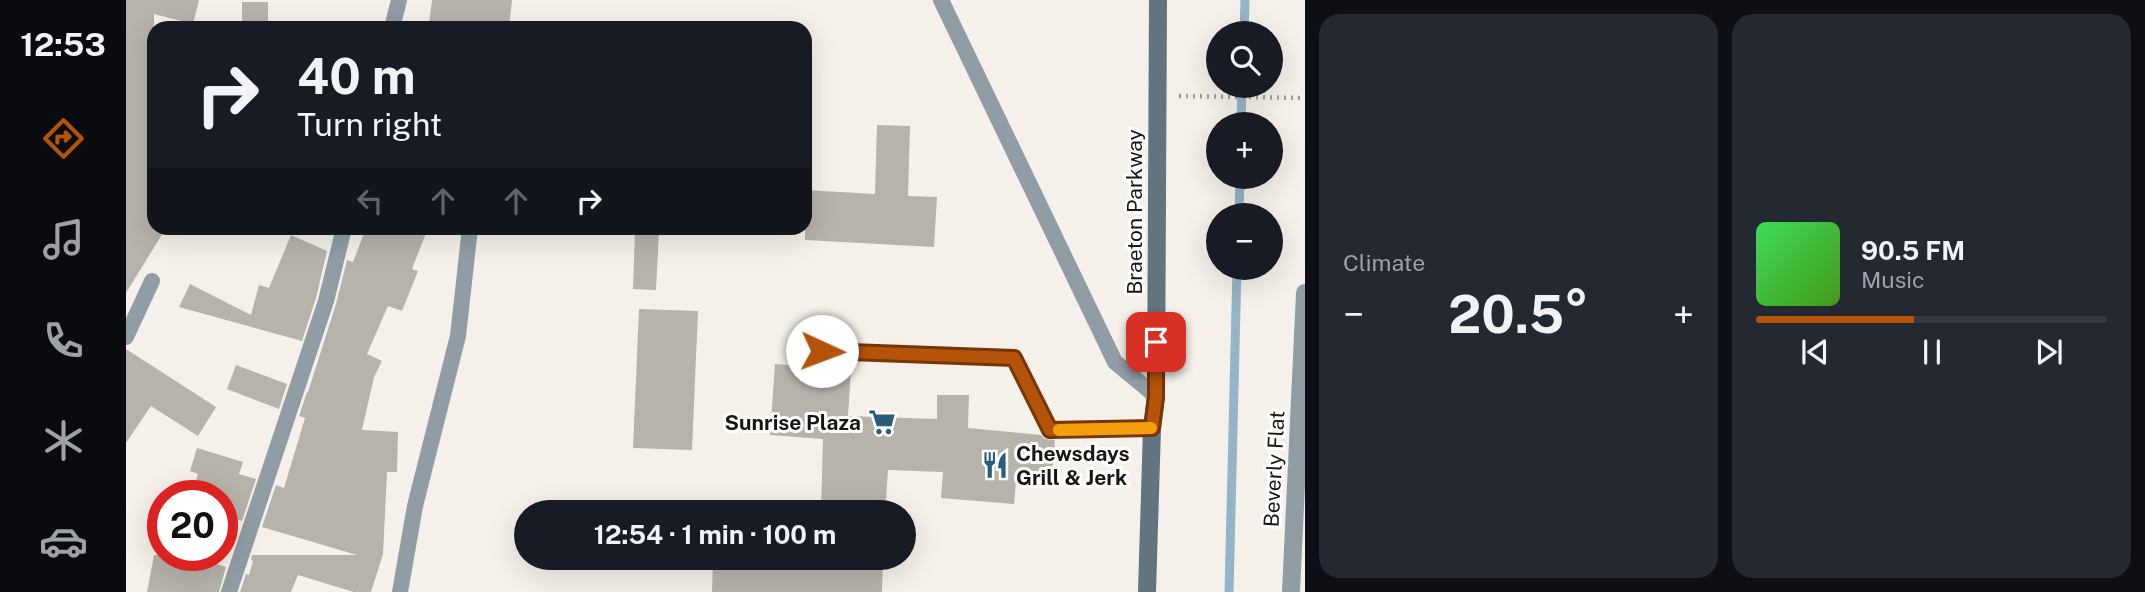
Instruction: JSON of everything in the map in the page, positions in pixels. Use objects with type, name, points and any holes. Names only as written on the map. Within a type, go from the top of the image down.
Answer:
[{"type":"main road","name":"Braeton Parkway","points":[[1147,592],[1152,428],[1156,397],[1158,0]]},
{"type":"street","name":"Beverly Flat","points":[[1291,592],[1305,293]]},
{"type":"lane","points":[[394,21],[399,0]]},
{"type":"lane","points":[[941,0],[1115,362],[1156,397]]},
{"type":"lane","points":[[229,592],[327,301],[342,235]]},
{"type":"lane","points":[[400,592],[415,506],[458,336],[469,235]]},
{"type":"lane","points":[[126,337],[152,281]]},
{"type":"lane","points":[[822,351],[1014,358],[1050,430],[1152,428]]},
{"type":"path","points":[[1157,96],[1305,98]]},
{"type":"building","points":[[126,0],[199,0],[194,21],[181,21],[154,14],[154,21],[147,21],[147,235],[162,235],[126,293]]},
{"type":"building","points":[[432,0],[512,0],[510,21],[429,21]]},
{"type":"building","points":[[242,2],[268,2],[268,21],[242,21]]},
{"type":"building","points":[[877,125],[910,126],[908,196],[937,197],[934,247],[805,240],[805,235],[812,235],[812,190],[875,194]]},
{"type":"building","points":[[291,235],[327,251],[302,341],[179,307],[190,284],[251,315],[259,285],[269,288]]},
{"type":"building","points":[[363,235],[425,235],[412,269],[418,271],[402,311],[388,306],[367,354],[382,361],[374,377],[362,430],[398,432],[397,472],[387,472],[383,554],[371,592],[354,592],[298,575],[291,592],[240,592],[246,574],[249,575],[252,555],[357,555],[262,527],[276,485],[284,488],[305,418],[299,416],[336,304],[347,260],[353,262]]},
{"type":"building","points":[[635,235],[659,235],[656,290],[633,289]]},
{"type":"building","points":[[639,309],[698,311],[692,450],[633,448]]},
{"type":"building","points":[[126,349],[216,407],[198,436],[151,406],[126,443]]},
{"type":"building","points":[[775,364],[851,370],[848,416],[937,419],[937,395],[969,395],[968,428],[1041,435],[1045,439],[1055,440],[1052,475],[1017,472],[1014,504],[941,498],[943,472],[888,470],[886,500],[821,500],[823,439],[770,435]]},
{"type":"building","points":[[236,365],[287,384],[279,409],[227,389]]},
{"type":"building","points":[[197,448],[243,462],[239,474],[256,479],[242,521],[238,520],[238,480],[196,480],[198,474],[190,471]]},
{"type":"building","points":[[713,570],[883,570],[882,592],[712,592]]},
{"type":"building","points":[[151,571],[225,571],[219,592],[147,592]]},
{"type":"waterway","points":[[1244,21],[1245,0]]},
{"type":"waterway","points":[[1241,112],[1242,98]]},
{"type":"waterway","points":[[1239,203],[1240,189]]},
{"type":"waterway","points":[[1229,592],[1237,280]]},
{"type":"slow traffic","points":[[1059,430],[1151,428]]},
{"type":"place","name":"Sunrise Plaza","points":[[882,422]]},
{"type":"place","name":"Chewsdays Grill & Jerk","points":[[995,465]]},
{"type":"route","points":[[822,351],[1014,358],[1050,430],[1152,428],[1156,397],[1156,342]]}]
